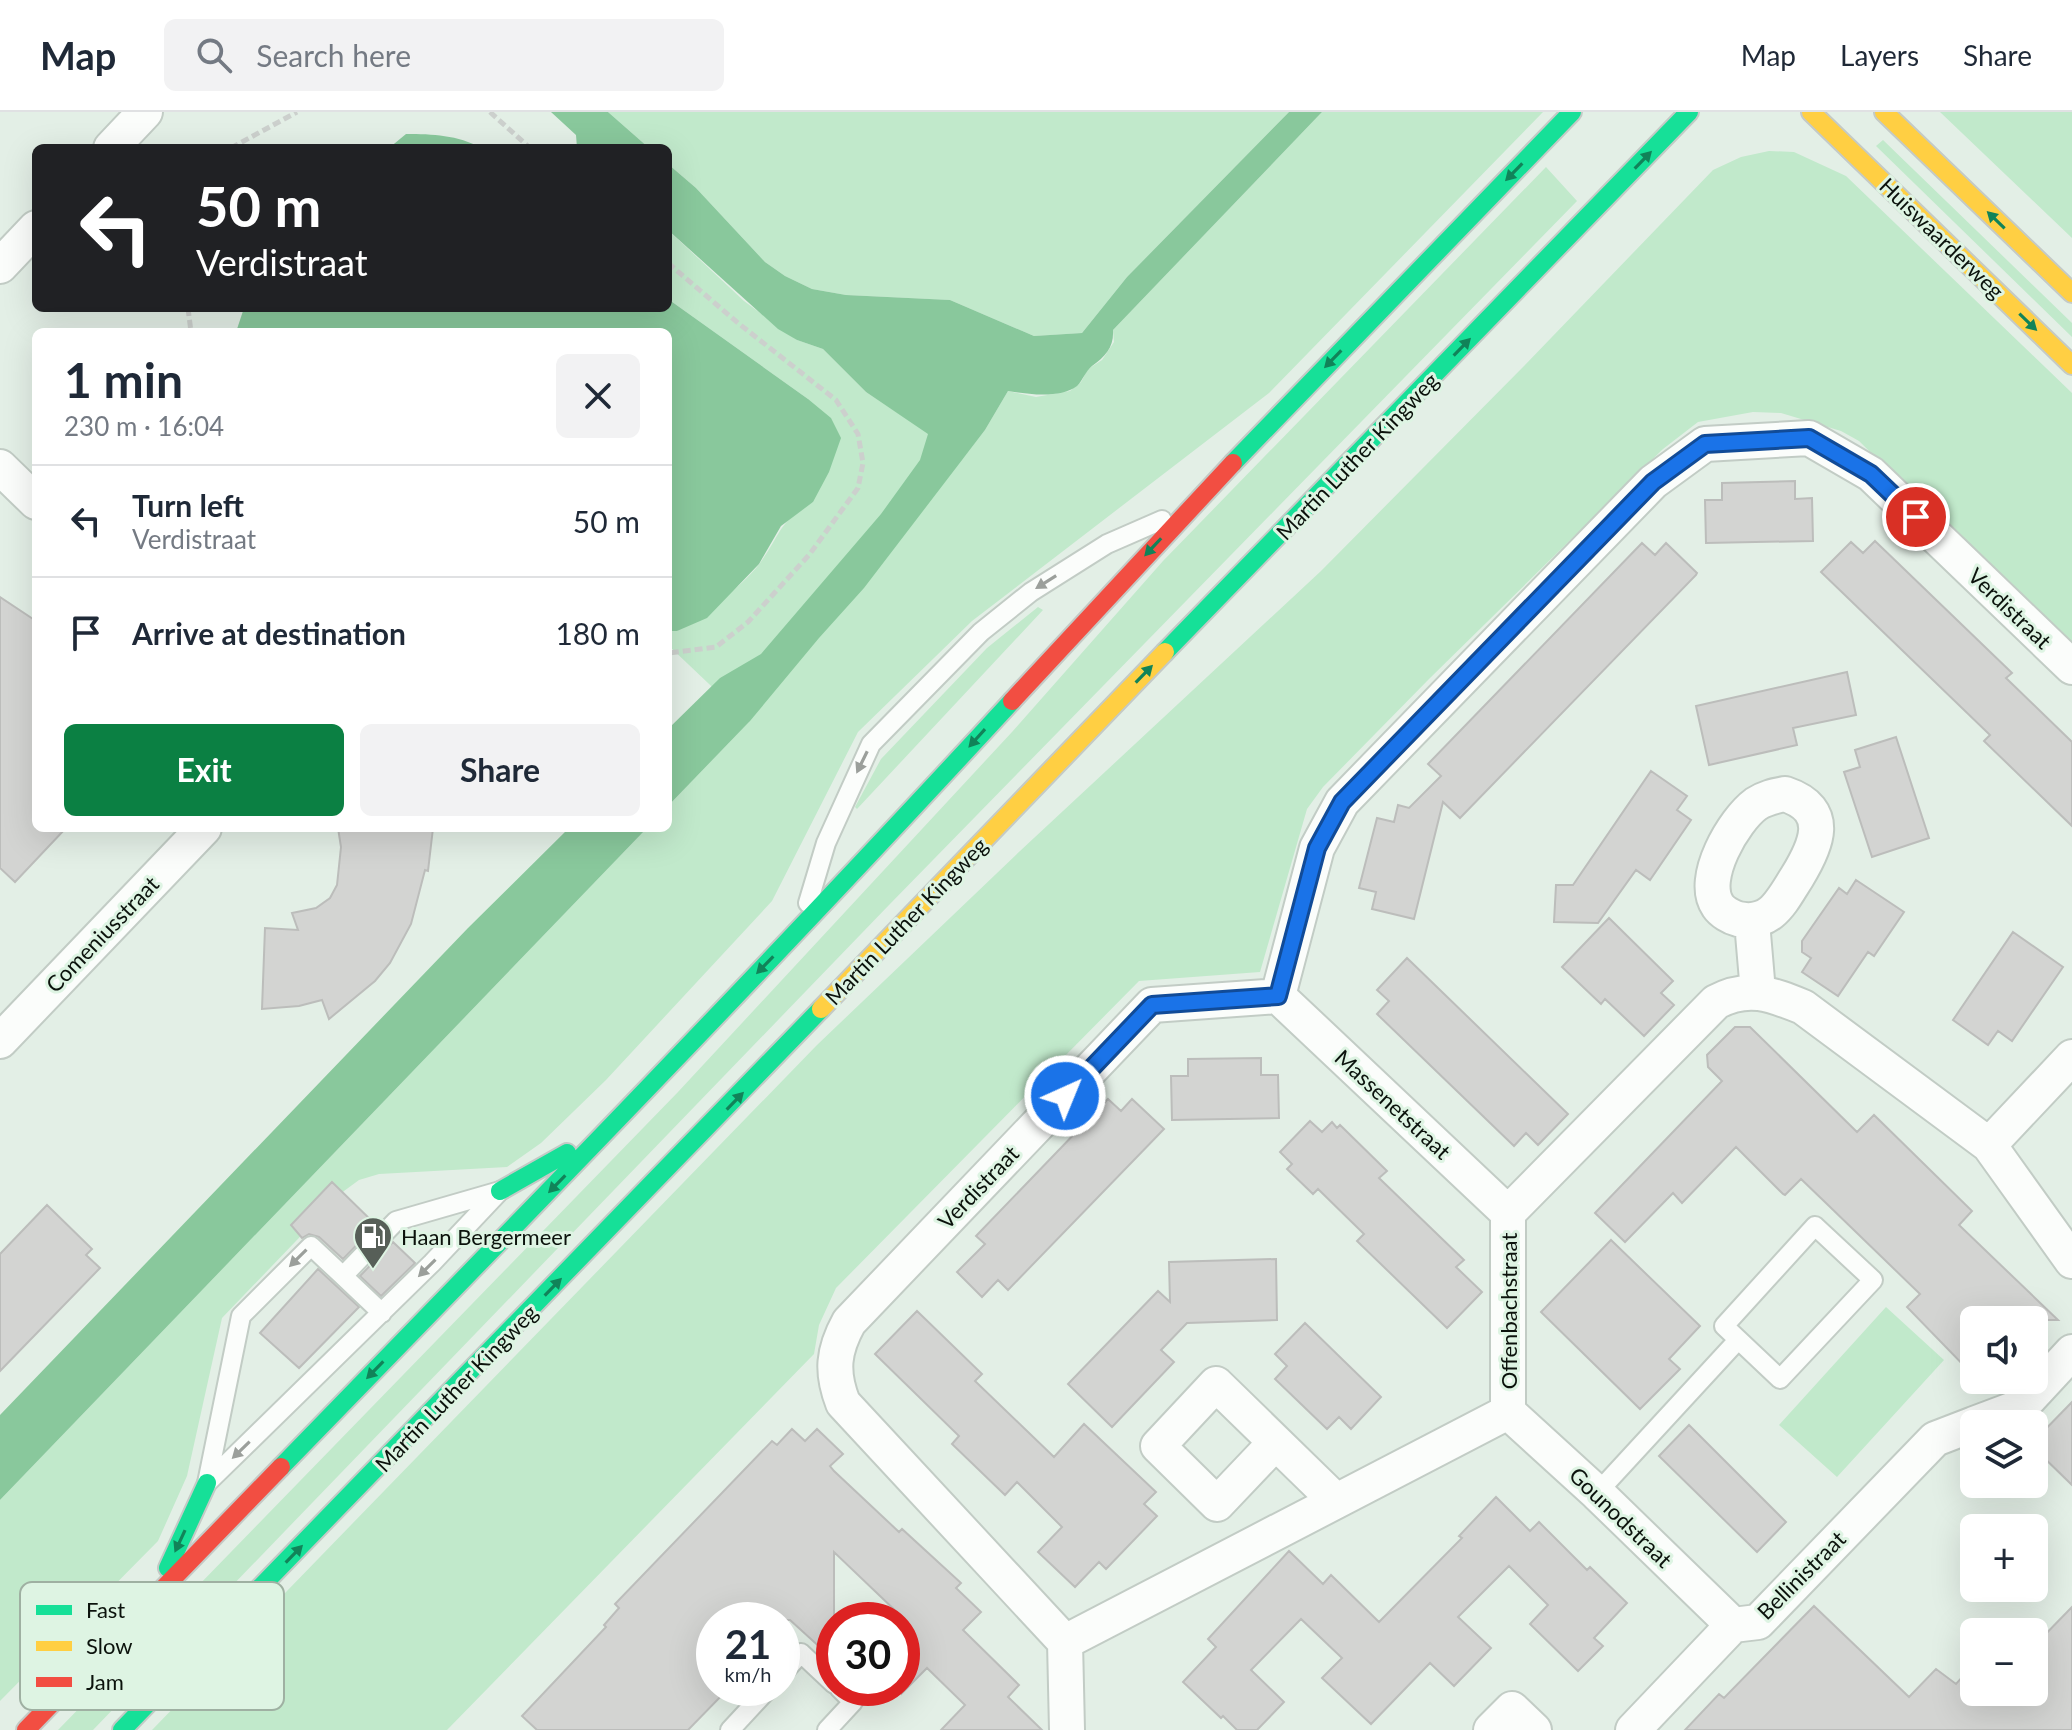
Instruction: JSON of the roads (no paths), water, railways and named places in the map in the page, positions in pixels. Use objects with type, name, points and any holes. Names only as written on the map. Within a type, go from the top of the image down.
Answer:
[{"type":"highway","points":[[170,1582],[611,1128],[1190,508],[1572,112]]},
{"type":"highway","name":"Martin Luther Kingweg","points":[[266,1582],[1689,112]]},
{"type":"highway","name":"Huiswaarderweg","points":[[1811,112],[2072,365]]},
{"type":"highway","points":[[1884,112],[2072,293]]},
{"type":"highway","points":[[500,1191],[611,1128]]},
{"type":"highway","points":[[161,1582],[207,1483]]},
{"type":"highway","points":[[26,1730],[45,1710]]},
{"type":"highway","name":"Martin Luther Kingweg","points":[[122,1730],[141,1710]]},
{"type":"street","points":[[115,144],[145,112]]},
{"type":"street","points":[[0,266],[32,232]]},
{"type":"street","name":"Verdistraat","points":[[1065,1642],[843,1403],[835,1381],[839,1342],[849,1322],[1152,1005],[1278,996],[1317,848],[1342,802],[1653,482],[1705,444],[1809,438],[1871,474],[2072,667]]},
{"type":"street","points":[[0,467],[32,498]]},
{"type":"street","name":"Comeniusstraat","points":[[0,1041],[200,832]]},
{"type":"street","points":[[1752,922],[1758,992]]},
{"type":"street","name":"Offenbachstraat","points":[[1065,1642],[1508,1412],[1508,1213],[1716,1002],[1732,993],[1758,992],[1803,1007],[1989,1145],[2072,1261]]},
{"type":"street","name":"Massenetstraat","points":[[1278,996],[1508,1213]]},
{"type":"street","points":[[1989,1145],[2072,1057]]},
{"type":"street","name":"Bellinistraat","points":[[2011,1410],[2022,1406],[2072,1352]]},
{"type":"street","name":"Gounodstraat","points":[[1508,1412],[1733,1625]]},
{"type":"street","name":"Bellinistraat","points":[[1633,1730],[1733,1625],[1758,1622],[1935,1439],[1960,1429]]},
{"type":"street","points":[[1275,1443],[1336,1501]]},
{"type":"street","points":[[1065,1642],[1067,1730]]},
{"type":"street","points":[[1491,1730],[1512,1709],[1534,1730]]},
{"type":"lane","points":[[801,927],[826,843],[871,744],[981,632],[1031,592],[1107,544],[1190,508]]},
{"type":"lane","points":[[343,1276],[396,1221],[500,1191]]},
{"type":"lane","points":[[207,1483],[382,1313],[500,1191]]},
{"type":"lane","points":[[1815,1226],[1873,1280],[1780,1379],[1738,1340],[1724,1326],[1815,1226]]},
{"type":"lane","points":[[207,1483],[241,1316],[311,1246],[382,1313]]},
{"type":"lane","points":[[1597,1493],[1738,1340]]},
{"type":"lane","points":[[800,1654],[816,1667]]},
{"type":"lane","points":[[730,1730],[752,1706]]},
{"type":"lane","points":[[827,1730],[849,1706]]},
{"type":"place","name":"Haan Bergermeer","points":[[373,1270]]}]
